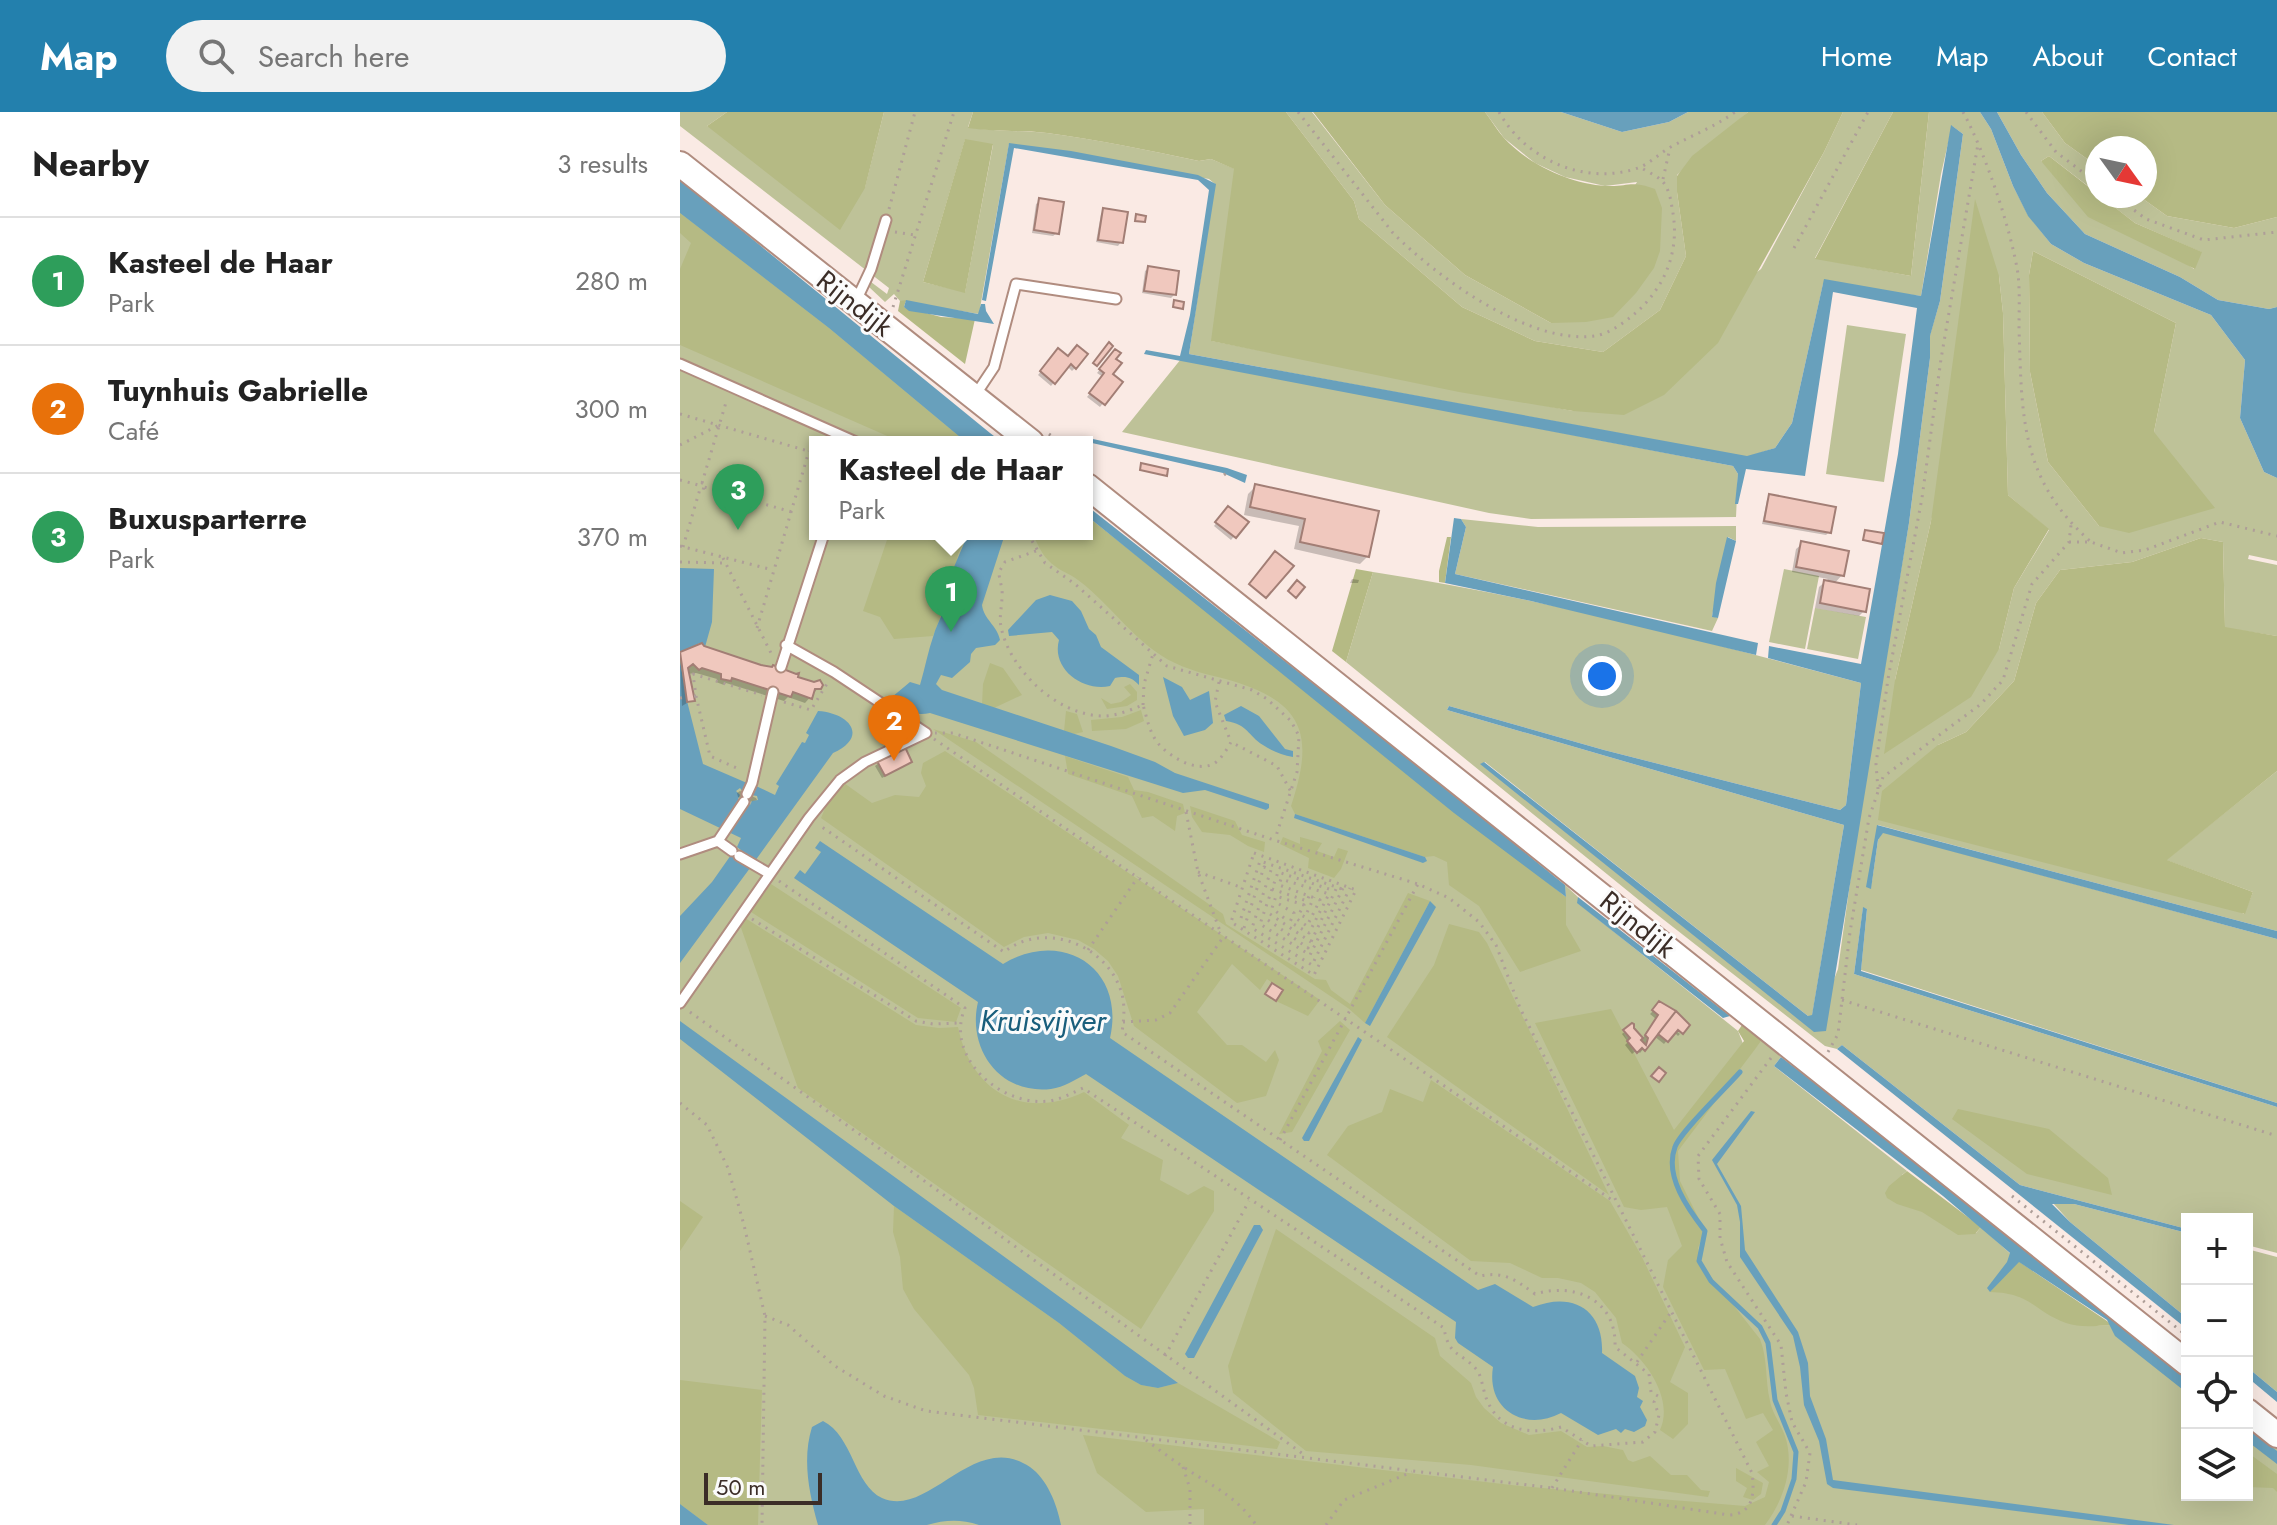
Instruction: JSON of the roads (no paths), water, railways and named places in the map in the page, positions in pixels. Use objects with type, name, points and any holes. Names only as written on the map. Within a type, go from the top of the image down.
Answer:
[{"type":"street","name":"Rijndijk","points":[[680,164],[1023,436]]},
{"type":"street","name":"Rijndijk","points":[[1093,491],[2181,1358]]},
{"type":"street","points":[[2253,1416],[2277,1435]]},
{"type":"lane","points":[[855,303],[871,269],[885,225]]},
{"type":"lane","points":[[974,397],[994,367],[1016,284],[1116,299]]},
{"type":"lane","points":[[680,364],[842,436]]},
{"type":"lane","points":[[781,667],[822,540]]},
{"type":"lane","points":[[680,1004],[742,913],[840,780],[868,760],[926,733],[834,672],[786,645]]},
{"type":"lane","points":[[680,854],[718,841],[727,831],[753,780],[773,695]]},
{"type":"lane","points":[[718,841],[770,874]]},
{"type":"water","points":[[1561,112],[1688,112],[1669,122],[1622,132]]},
{"type":"water","points":[[1980,112],[1997,112],[2047,193],[2085,234],[2180,277],[2218,300],[2269,309],[2277,307],[2277,478],[2264,472],[2240,418],[2245,360],[2211,315],[2084,263],[2051,244],[2028,216],[1991,129]]},
{"type":"water","points":[[1951,125],[1963,134],[1940,301],[1930,336],[1930,358],[1909,523],[1826,1031],[1814,1032],[1480,764],[1484,762],[1808,1016],[1812,1015],[1844,825],[1447,710],[1449,706],[1604,750],[1840,810],[1846,805],[1861,683],[1768,658],[1769,646],[1861,664],[1898,454],[1917,308],[1833,292],[1805,476],[1746,469],[1738,504],[1735,504],[1738,474],[1733,466],[1144,354],[1146,350],[1180,356],[1190,315],[1209,190],[1198,180],[1014,148],[986,301],[982,300],[1009,143],[1071,151],[1198,175],[1216,184],[1189,354],[1747,456],[1775,448],[1792,423],[1824,279],[1921,296]]},
{"type":"water","points":[[680,180],[995,436],[959,436],[829,328],[680,213]]},
{"type":"water","points":[[906,300],[978,314],[981,304],[985,304],[994,324],[909,311],[904,307]]},
{"type":"water","points":[[1093,439],[1227,468],[1247,475],[1245,483],[1223,473],[1093,443]]},
{"type":"water","points":[[1093,511],[1565,885],[1566,897],[1454,813],[1093,521]]},
{"type":"water","points":[[1454,518],[1461,519],[1466,527],[1455,574],[1758,643],[1756,655],[1445,583]]},
{"type":"water","points":[[1727,537],[1736,541],[1718,618],[1712,617]]},
{"type":"water","points":[[965,540],[1003,540],[982,605],[1000,640],[995,645],[976,648],[970,662],[952,678],[941,675],[936,684],[942,690],[1111,746],[1175,773],[1269,804],[1269,808],[1266,810],[1205,790],[1183,793],[930,713],[914,713],[905,708],[892,697],[910,682],[920,685],[934,634],[954,583],[954,567]]},
{"type":"water","points":[[680,568],[714,569],[712,622],[705,647],[700,643],[680,652]]},
{"type":"water","points":[[1050,595],[1072,601],[1101,647],[1139,675],[1139,685],[1125,677],[1115,678],[1110,686],[1080,682],[1065,669],[1058,651],[1059,640],[1052,632],[1009,636],[1008,630],[1036,600]]},
{"type":"water","points":[[680,661],[703,764],[747,783],[743,792],[740,788],[736,791],[740,795],[738,799],[750,805],[758,800],[757,796],[751,795],[756,786],[775,795],[779,786],[776,784],[802,742],[805,743],[809,735],[806,733],[818,711],[839,716],[851,727],[853,733],[850,740],[833,753],[755,861],[737,847],[741,838],[680,809]]},
{"type":"water","points":[[1163,677],[1182,687],[1190,700],[1209,691],[1213,723],[1205,730],[1184,736],[1173,716]]},
{"type":"water","points":[[1241,706],[1259,716],[1285,749],[1293,751],[1293,757],[1270,749],[1244,728],[1226,721],[1224,715]]},
{"type":"water","points":[[1295,814],[1425,857],[1427,861],[1423,863],[1294,818]]},
{"type":"water","points":[[1877,825],[2277,931],[2277,939],[1883,833],[1878,840],[1871,889],[1866,887]]},
{"type":"water","name":"Kruisvijver","points":[[820,841],[1003,964],[1025,954],[1047,951],[1067,953],[1085,961],[1099,974],[1108,992],[1112,1013],[1110,1038],[1478,1290],[1495,1284],[1533,1307],[1561,1301],[1583,1308],[1598,1325],[1602,1353],[1635,1376],[1639,1388],[1637,1397],[1643,1401],[1640,1407],[1647,1420],[1645,1426],[1634,1432],[1625,1429],[1621,1433],[1616,1429],[1598,1435],[1561,1413],[1534,1420],[1511,1413],[1496,1395],[1492,1382],[1493,1367],[1458,1343],[1455,1338],[1456,1322],[1086,1074],[1051,1089],[1032,1089],[1002,1076],[991,1065],[977,1036],[978,1002],[794,878],[800,870],[805,874],[821,852],[815,848]]},
{"type":"water","points":[[731,855],[750,868],[680,963],[680,916],[712,882]]},
{"type":"water","points":[[1578,897],[1730,1016],[1723,1018],[1577,903]]},
{"type":"water","points":[[1430,901],[1436,907],[1370,1026],[1365,1023]]},
{"type":"water","points":[[1863,907],[1867,909],[1861,971],[2277,1103],[2277,1107],[1854,974]]},
{"type":"water","points":[[680,1021],[1178,1383],[1158,1388],[1141,1385],[1125,1376],[1059,1323],[894,1206],[680,1039]]},
{"type":"water","points":[[1358,1037],[1362,1040],[1309,1141],[1304,1141],[1302,1138]]},
{"type":"water","points":[[1842,1045],[2020,1185],[2181,1227],[2181,1231],[2074,1204],[2052,1204],[2181,1313],[2181,1324],[1837,1049]]},
{"type":"water","points":[[1781,1057],[1949,1186],[2181,1374],[2181,1388],[2115,1336],[2107,1320],[2019,1262],[1990,1292],[1987,1288],[2007,1262],[2010,1253],[1943,1196],[1774,1066]]},
{"type":"water","points":[[1751,1111],[1755,1112],[1717,1164],[1741,1206],[1745,1250],[1798,1332],[1808,1363],[1810,1396],[1826,1439],[1833,1480],[2174,1525],[2129,1525],[1833,1488],[1827,1484],[1819,1441],[1804,1405],[1793,1336],[1740,1257],[1737,1205],[1712,1160]]},
{"type":"water","points":[[1254,1225],[1260,1225],[1263,1230],[1194,1358],[1188,1358],[1185,1354]]},
{"type":"water","points":[[2253,1372],[2277,1392],[2277,1402],[2253,1382]]},
{"type":"water","points":[[823,1421],[841,1438],[865,1483],[882,1498],[900,1501],[917,1497],[971,1466],[990,1459],[1009,1458],[1030,1467],[1041,1478],[1054,1501],[1061,1525],[979,1525],[953,1521],[927,1525],[818,1525],[810,1488],[807,1451],[812,1427]]},
{"type":"water","points":[[2253,1432],[2277,1451],[2277,1464],[2253,1446]]},
{"type":"water","points":[[680,1504],[708,1525],[680,1525]]},
{"type":"waterway","points":[[1740,1072],[1694,1121],[1679,1140],[1672,1158],[1675,1181],[1705,1231],[1699,1261],[1711,1281],[1760,1327],[1768,1343],[1775,1400],[1796,1452],[1794,1479],[1783,1511],[1774,1525]]},
{"type":"place","name":"Buxusparterre","points":[[738,530]]},
{"type":"place","name":"Kasteel de Haar","points":[[951,632]]},
{"type":"place","name":"Tuynhuis Gabrielle","points":[[894,761]]}]
